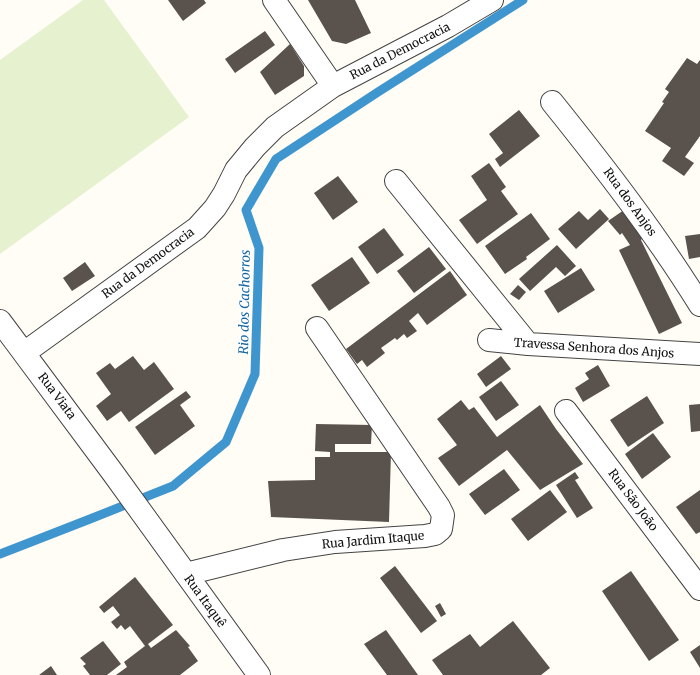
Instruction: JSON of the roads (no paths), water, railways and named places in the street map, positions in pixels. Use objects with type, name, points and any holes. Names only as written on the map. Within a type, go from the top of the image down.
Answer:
[{"type":"street","points":[[274,0],[333,86]]},
{"type":"street","name":"Rua da Democracia","points":[[24,353],[197,228],[215,208],[236,170],[255,147],[275,127],[333,86],[448,26],[492,0]]},
{"type":"street","name":"Rua dos Anjos","points":[[552,102],[611,175],[654,235],[700,306]]},
{"type":"street","points":[[396,181],[528,344]]},
{"type":"street","name":"Rua Viata","points":[[0,321],[151,526]]},
{"type":"street","name":"Rua Jardim Itaque","points":[[186,574],[283,550],[335,542],[425,536],[435,534],[441,529],[444,515],[318,328]]},
{"type":"street","name":"Travessa Senhora dos Anjos","points":[[488,340],[528,344],[700,354]]},
{"type":"street","name":"Rua São João","points":[[566,412],[700,589]]},
{"type":"street","name":"Rua Itaquê","points":[[151,526],[259,675]]},
{"type":"waterway","name":"Rio dos Cachorros","points":[[0,554],[173,486],[226,442],[255,374],[259,248],[246,210],[276,159],[523,0]]}]
